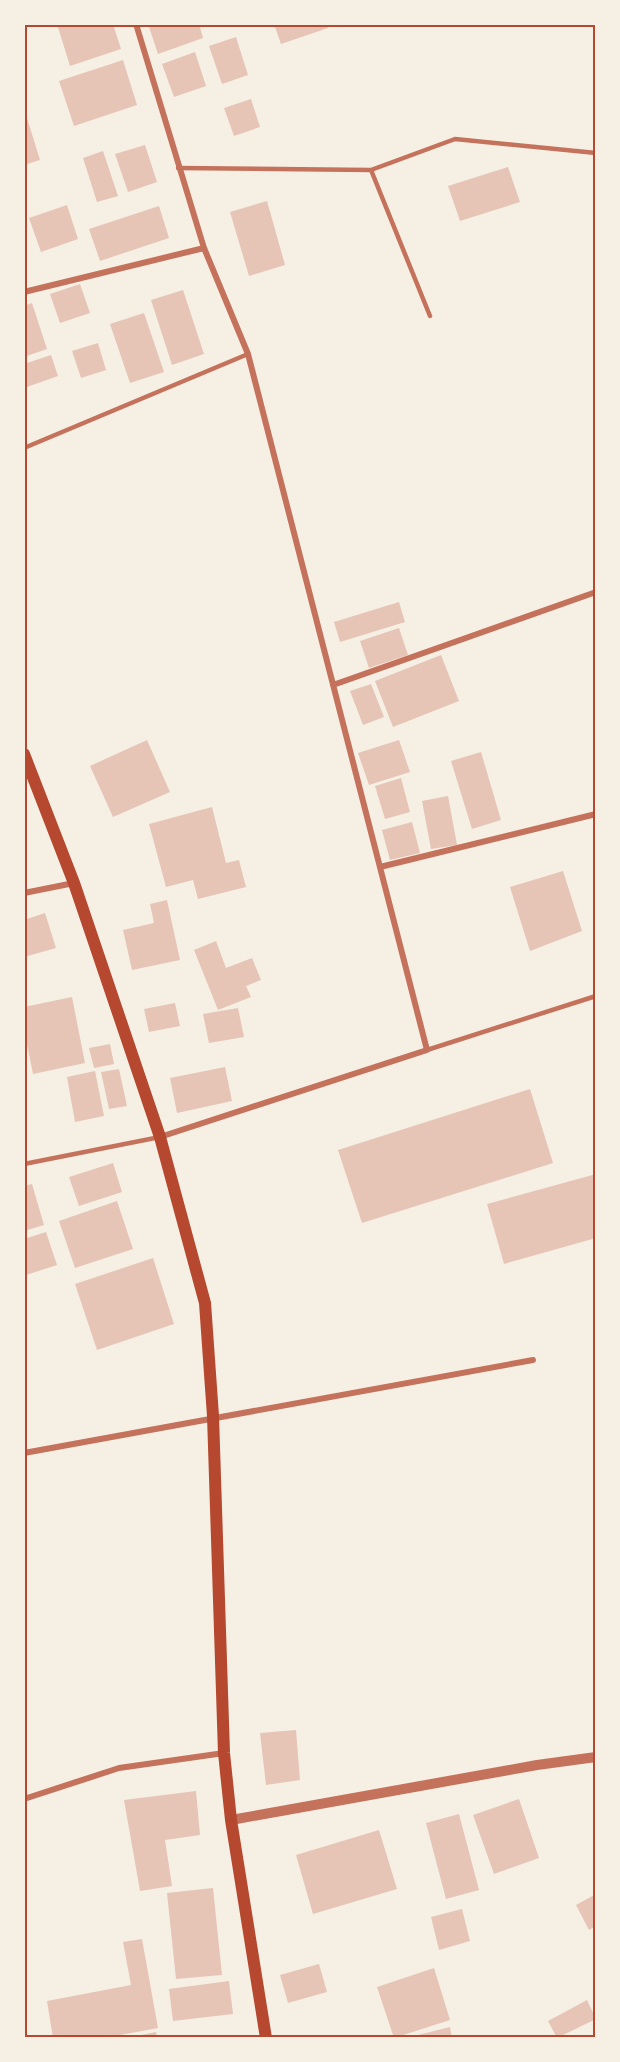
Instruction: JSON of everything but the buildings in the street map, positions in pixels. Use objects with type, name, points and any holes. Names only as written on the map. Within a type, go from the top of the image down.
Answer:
[{"type":"main road","points":[[24,754],[74,883],[160,1137],[205,1303],[213,1416],[224,1753],[231,1820],[266,2038]]},
{"type":"street","points":[[136,24],[204,248],[248,354],[427,1050],[160,1137]]},
{"type":"street","points":[[24,292],[116,272],[204,248]]},
{"type":"street","points":[[333,685],[521,620],[596,591]]},
{"type":"street","points":[[380,867],[596,814]]},
{"type":"street","points":[[24,893],[74,883]]},
{"type":"street","points":[[24,1453],[213,1416],[533,1360]]},
{"type":"street","points":[[24,1799],[119,1768],[224,1753]]},
{"type":"street","points":[[231,1820],[537,1765],[596,1757]]},
{"type":"lane","points":[[178,168],[371,170],[454,139],[596,153]]},
{"type":"lane","points":[[371,170],[430,316]]},
{"type":"lane","points":[[24,448],[248,354]]},
{"type":"lane","points":[[427,1050],[596,996]]},
{"type":"lane","points":[[24,1164],[160,1137]]}]
